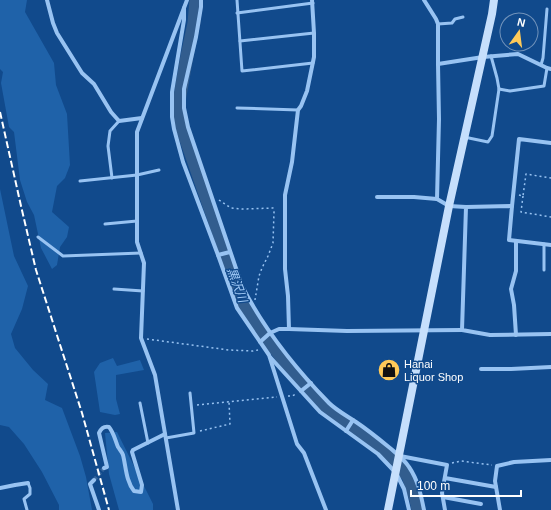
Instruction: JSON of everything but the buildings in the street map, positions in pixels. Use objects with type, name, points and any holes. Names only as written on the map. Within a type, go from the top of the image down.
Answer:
[{"type":"street","points":[[47,0],[57,33],[82,73],[94,84],[111,112],[119,121],[142,118]]},
{"type":"street","points":[[178,510],[155,376],[141,338],[144,263],[138,242],[137,132],[187,0]]},
{"type":"street","points":[[201,0],[196,37],[184,89],[184,108],[188,127],[229,252],[242,286],[269,334],[330,404],[374,434],[408,465],[420,491],[424,510]]},
{"type":"street","points":[[424,0],[438,24],[439,119],[437,199]]},
{"type":"street","points":[[388,510],[464,137],[487,57],[494,0]]},
{"type":"street","points":[[289,329],[288,296],[284,269],[285,195],[292,162],[298,110],[307,91],[314,57],[313,1]]},
{"type":"street","points":[[184,8],[184,20],[172,92],[172,117],[174,129],[183,162],[220,255],[237,308],[261,341],[269,355],[320,412],[347,430],[378,454],[396,473],[404,489],[408,510]]},
{"type":"street","points":[[438,64],[518,54],[549,68]]},
{"type":"street","points":[[551,143],[519,139],[509,240],[551,245]]},
{"type":"street","points":[[377,197],[414,197],[437,199],[449,206],[512,206]]},
{"type":"street","points":[[462,330],[466,207]]},
{"type":"street","points":[[516,241],[516,271],[511,289],[514,305],[516,335]]},
{"type":"street","points":[[220,255],[229,252]]},
{"type":"street","points":[[261,341],[278,329],[347,331],[462,330],[490,335],[551,334]]},
{"type":"street","points":[[269,355],[297,444],[304,453],[326,510]]},
{"type":"street","points":[[481,369],[551,367]]},
{"type":"street","points":[[301,391],[311,382]]},
{"type":"street","points":[[347,430],[353,421]]},
{"type":"street","points":[[104,468],[106,467],[99,433],[101,429],[106,426],[112,430],[118,447],[122,453],[131,488],[134,491],[141,492],[142,485],[132,452],[133,450],[166,436]]},
{"type":"street","points":[[399,456],[447,465],[442,493],[445,510]]},
{"type":"street","points":[[500,510],[495,481],[498,466],[514,462],[551,460]]},
{"type":"street","points":[[445,478],[496,488]]},
{"type":"street","points":[[94,480],[90,484],[98,510]]},
{"type":"street","points":[[0,488],[28,483]]},
{"type":"street","points":[[443,497],[481,504]]},
{"type":"lane","points":[[236,0],[242,71],[312,63]]},
{"type":"lane","points":[[237,13],[313,1]]},
{"type":"lane","points":[[541,65],[543,58],[547,9]]},
{"type":"lane","points":[[438,24],[452,23],[455,19],[463,17]]},
{"type":"lane","points":[[240,41],[314,33]]},
{"type":"lane","points":[[464,137],[488,142],[492,136],[499,89],[497,78],[487,57]]},
{"type":"lane","points":[[499,89],[510,91],[544,86],[549,68]]},
{"type":"lane","points":[[237,108],[298,110]]},
{"type":"lane","points":[[112,178],[108,146],[110,131],[119,121]]},
{"type":"lane","points":[[80,181],[137,175],[159,170]]},
{"type":"lane","points":[[105,224],[137,221]]},
{"type":"lane","points":[[38,237],[63,256],[141,253]]},
{"type":"lane","points":[[544,244],[544,270]]},
{"type":"lane","points":[[114,289],[143,291]]},
{"type":"lane","points":[[166,436],[194,432],[190,393]]},
{"type":"lane","points":[[140,402],[148,443]]},
{"type":"lane","points":[[26,510],[24,499],[30,494],[28,483]]},
{"type":"path","points":[[551,178],[526,174],[521,212],[551,217]]},
{"type":"path","points":[[211,194],[231,208],[272,208],[274,212],[273,243],[259,276],[253,308]]},
{"type":"path","points":[[514,194],[523,196]]},
{"type":"path","points":[[141,338],[229,350],[253,351],[265,349]]},
{"type":"path","points":[[191,406],[292,396],[301,391]]},
{"type":"path","points":[[194,432],[230,424],[229,402]]},
{"type":"path","points":[[447,465],[461,461],[498,466]]},
{"type":"shaded area","points":[[0,0],[27,0],[25,12],[54,63],[56,85],[67,114],[70,165],[65,178],[57,186],[52,212],[69,227],[67,237],[60,247],[57,265],[52,269],[41,248],[34,215],[27,202],[20,180],[14,132],[9,127],[1,83],[3,72],[0,69]]},
{"type":"shaded area","points":[[0,189],[14,256],[28,286],[22,309],[11,334],[15,348],[33,370],[48,384],[45,400],[62,408],[80,456],[86,477],[92,510],[59,510],[59,505],[42,472],[24,444],[9,427],[0,425]]},
{"type":"shaded area","points":[[113,358],[117,366],[140,360],[144,370],[116,375],[116,399],[120,414],[115,415],[100,412],[94,372],[100,363]]},
{"type":"shaded area","points":[[117,432],[153,504],[153,510],[119,510],[109,474],[105,433]]},
{"type":"waterway","name":"黒沢川","points":[[196,0],[194,23],[178,107],[182,128],[244,306],[283,359],[332,413],[386,452],[408,476],[418,510]]},
{"type":"tunnel","points":[[94,480],[104,468]]},
{"type":"railway","points":[[0,112],[36,270],[82,413],[109,510]]},
{"type":"place","name":"Hanai Liquor Shop","points":[[389,370]]}]
